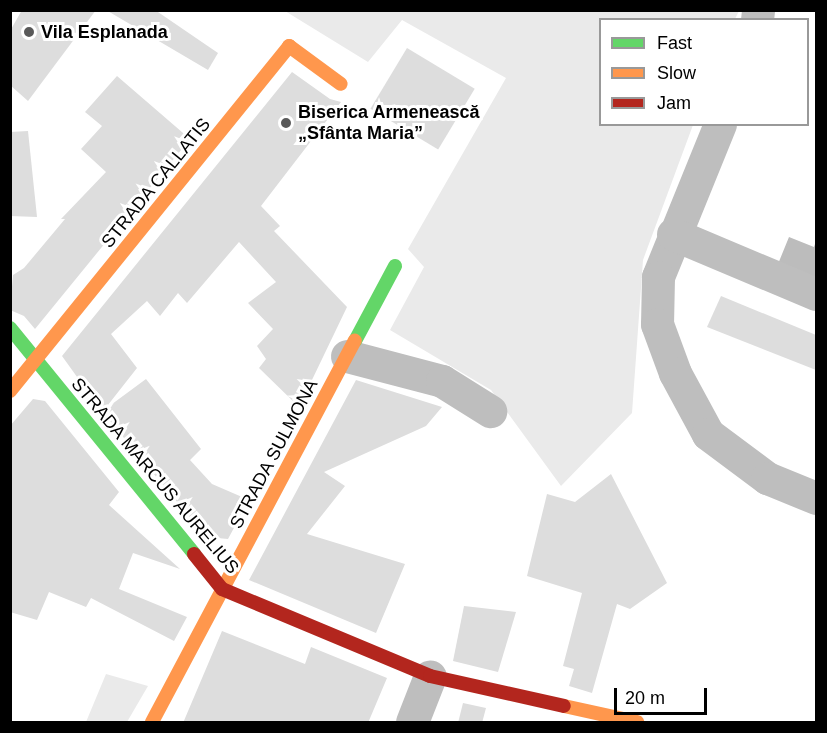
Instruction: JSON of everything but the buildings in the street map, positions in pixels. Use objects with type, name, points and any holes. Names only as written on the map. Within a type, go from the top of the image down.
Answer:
[{"type":"street","name":"STRADA CALLATIS","points":[[10,391],[289,46],[341,84]]},
{"type":"street","points":[[719,126],[673,234],[658,277],[657,324],[675,373],[708,434],[767,478],[816,498]]},
{"type":"street","points":[[673,234],[816,294]]},
{"type":"street","name":"STRADA SULMONA","points":[[152,723],[395,266]]},
{"type":"street","name":"STRADA MARCUS AURELIUS","points":[[10,328],[222,589],[430,676],[637,723]]},
{"type":"street","points":[[347,356],[442,381],[490,411]]},
{"type":"street","points":[[412,723],[430,676]]},
{"type":"shaded area","points":[[285,11],[739,11],[736,18],[599,18],[599,126],[693,126],[643,260],[632,413],[561,486],[491,390],[390,330],[424,267],[408,249],[506,78],[402,20],[368,62]]},
{"type":"shaded area","points":[[789,237],[814,247],[816,241],[816,279],[778,264]]},
{"type":"shaded area","points":[[106,674],[148,686],[127,722],[86,722]]},
{"type":"traffic: fast","points":[[355,341],[395,266]]},
{"type":"traffic: fast","points":[[10,328],[194,554]]},
{"type":"traffic: slow","points":[[10,391],[289,46],[341,84]]},
{"type":"traffic: slow","points":[[152,722],[355,341]]},
{"type":"traffic: slow","points":[[564,706],[637,722]]},
{"type":"traffic: jam","points":[[194,554],[222,589],[430,676],[564,706]]},
{"type":"place","name":"Vila Esplanada","points":[[29,32]]},
{"type":"place","name":"Biserica Armenească „Sfânta Maria”","points":[[286,123]]}]
